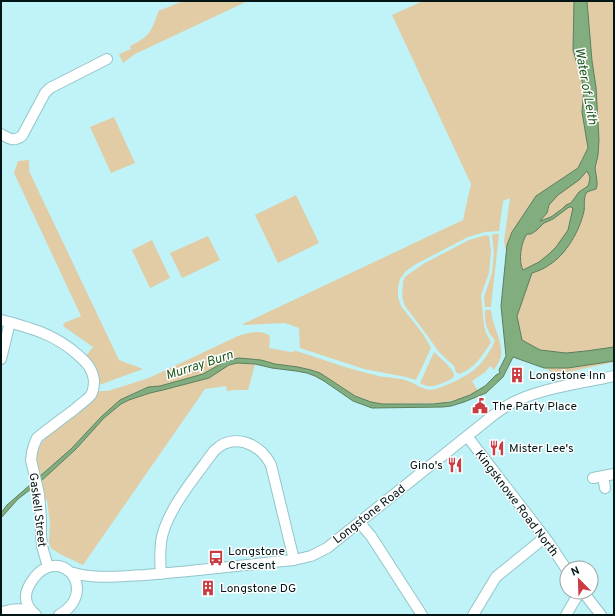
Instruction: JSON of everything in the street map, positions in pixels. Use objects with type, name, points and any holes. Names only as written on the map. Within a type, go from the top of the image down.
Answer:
[{"type":"street","points":[[1,134],[13,140],[22,136],[45,93],[50,88],[107,59]]},
{"type":"street","points":[[1,359],[5,321]]},
{"type":"street","name":"Gaskell Street","points":[[5,321],[55,338],[70,348],[81,358],[89,366],[93,374],[94,386],[91,394],[85,401],[43,433],[38,438],[32,452],[31,460],[39,494],[42,546],[48,567]]},
{"type":"street","name":"Longstone Road","points":[[48,567],[61,566],[70,572],[81,576],[98,578],[161,574],[294,560],[311,556],[326,548],[505,407],[534,394],[614,376]]},
{"type":"street","name":"Kingsknowe Road North","points":[[467,436],[560,560]]},
{"type":"street","points":[[161,574],[161,542],[163,532],[173,511],[179,500],[214,451],[218,447],[233,442],[248,443],[260,450],[268,459],[271,465],[294,560]]},
{"type":"street","points":[[592,478],[614,474]]},
{"type":"street","points":[[603,476],[605,488]]},
{"type":"street","points":[[359,522],[371,536],[422,615]]},
{"type":"street","points":[[473,615],[496,577],[544,538]]},
{"type":"street","points":[[34,613],[28,607],[26,602],[26,590],[31,581],[41,570],[48,567]]},
{"type":"street","points":[[60,614],[74,601],[77,590],[77,581],[70,572]]},
{"type":"street","name":"Longstone Road","points":[[77,590],[86,583],[98,578]]},
{"type":"street","points":[[1,612],[26,596]]},
{"type":"street","points":[[566,615],[575,600]]},
{"type":"street","points":[[588,600],[600,615]]},
{"type":"street","points":[[1,612],[22,608],[34,613]]},
{"type":"shaded area","points":[[183,1],[248,1],[135,54],[123,63],[119,54],[131,49],[130,46],[146,36],[152,28],[159,10]]},
{"type":"shaded area","points":[[423,1],[614,1],[614,362],[555,375],[517,347],[510,270],[504,241],[510,198],[503,201],[499,231],[485,232],[468,237],[416,264],[406,271],[400,279],[398,297],[401,306],[423,334],[431,348],[416,380],[364,369],[300,348],[299,328],[285,323],[243,324],[463,220],[471,184],[392,15]]},
{"type":"shaded area","points":[[114,117],[135,163],[111,173],[90,127]]},
{"type":"shaded area","points":[[29,160],[29,171],[119,360],[143,369],[99,385],[95,369],[86,356],[93,347],[63,326],[64,323],[81,316],[14,173],[18,161]]},
{"type":"shaded area","points":[[296,195],[319,243],[278,263],[255,215]]},
{"type":"shaded area","points":[[499,234],[491,307],[485,307],[484,297],[492,273],[494,254],[492,235]]},
{"type":"shaded area","points":[[486,235],[489,236],[491,251],[489,273],[481,295],[484,326],[491,342],[473,366],[459,374],[456,372],[454,366],[439,352],[405,306],[402,297],[403,281],[406,276],[425,263],[469,240]]},
{"type":"shaded area","points":[[208,236],[220,260],[182,278],[170,253]]},
{"type":"shaded area","points":[[152,240],[170,278],[150,288],[132,250]]},
{"type":"shaded area","points":[[485,310],[491,310],[499,339],[501,356],[494,370],[490,366],[485,372],[472,381],[478,391],[460,399],[441,403],[382,404],[371,402],[355,396],[320,373],[311,370],[261,360],[239,358],[224,362],[203,374],[160,386],[144,388],[120,400],[101,417],[71,449],[39,477],[36,468],[37,454],[40,445],[48,435],[98,391],[108,391],[149,378],[238,336],[254,332],[262,332],[269,335],[269,348],[291,352],[296,351],[365,373],[405,380],[430,390],[446,385],[470,373],[480,364],[492,348],[495,340],[490,334],[487,326]]},
{"type":"shaded area","points":[[434,352],[452,370],[454,376],[453,378],[440,384],[427,386],[420,383]]},
{"type":"shaded area","points":[[237,363],[255,364],[248,390],[227,391],[226,386],[205,389],[83,565],[52,549],[49,541],[50,522],[47,500],[45,500],[40,482],[76,449],[104,418],[121,404],[150,393],[209,378],[223,368]]},
{"type":"water","name":"Water of Leith","points":[[574,1],[587,1],[592,61],[596,87],[599,140],[595,168],[597,186],[596,189],[587,192],[586,194],[582,218],[576,234],[566,249],[555,261],[541,270],[532,273],[517,316],[522,340],[540,350],[566,353],[614,347],[614,361],[568,368],[544,368],[513,357],[503,377],[486,393],[464,402],[443,407],[372,408],[353,401],[324,381],[307,373],[255,364],[237,363],[229,365],[209,378],[150,393],[121,404],[104,418],[76,449],[40,482],[18,499],[1,518],[1,513],[7,505],[71,449],[101,417],[120,400],[148,387],[160,386],[203,374],[229,360],[239,358],[261,360],[311,370],[320,373],[355,396],[371,402],[382,404],[433,404],[451,402],[470,395],[485,386],[500,373],[499,370],[506,356],[501,306],[507,245],[512,232],[536,196],[578,168],[588,148],[582,112],[584,88],[573,50]],"holes":[[[587,171],[590,177],[588,186],[579,192],[571,203],[566,205],[551,217],[540,221],[547,213],[549,205],[558,195],[579,180]],[[569,207],[573,208],[568,230],[556,247],[539,262],[523,270],[521,266],[521,252],[523,242],[527,234],[531,234],[544,223],[553,219]]]},
{"type":"place","name":"Longstone Inn","points":[[517,375]]},
{"type":"place","name":"The Party Place","points":[[480,406]]},
{"type":"place","name":"Mister Lee's","points":[[497,448]]},
{"type":"place","name":"Gino's","points":[[455,465]]},
{"type":"place","name":"Longstone Crescent","points":[[216,558]]},
{"type":"place","name":"Longstone DG","points":[[208,588]]},
{"type":"water label","name":"Murray Burn","points":[[199,364]]}]
